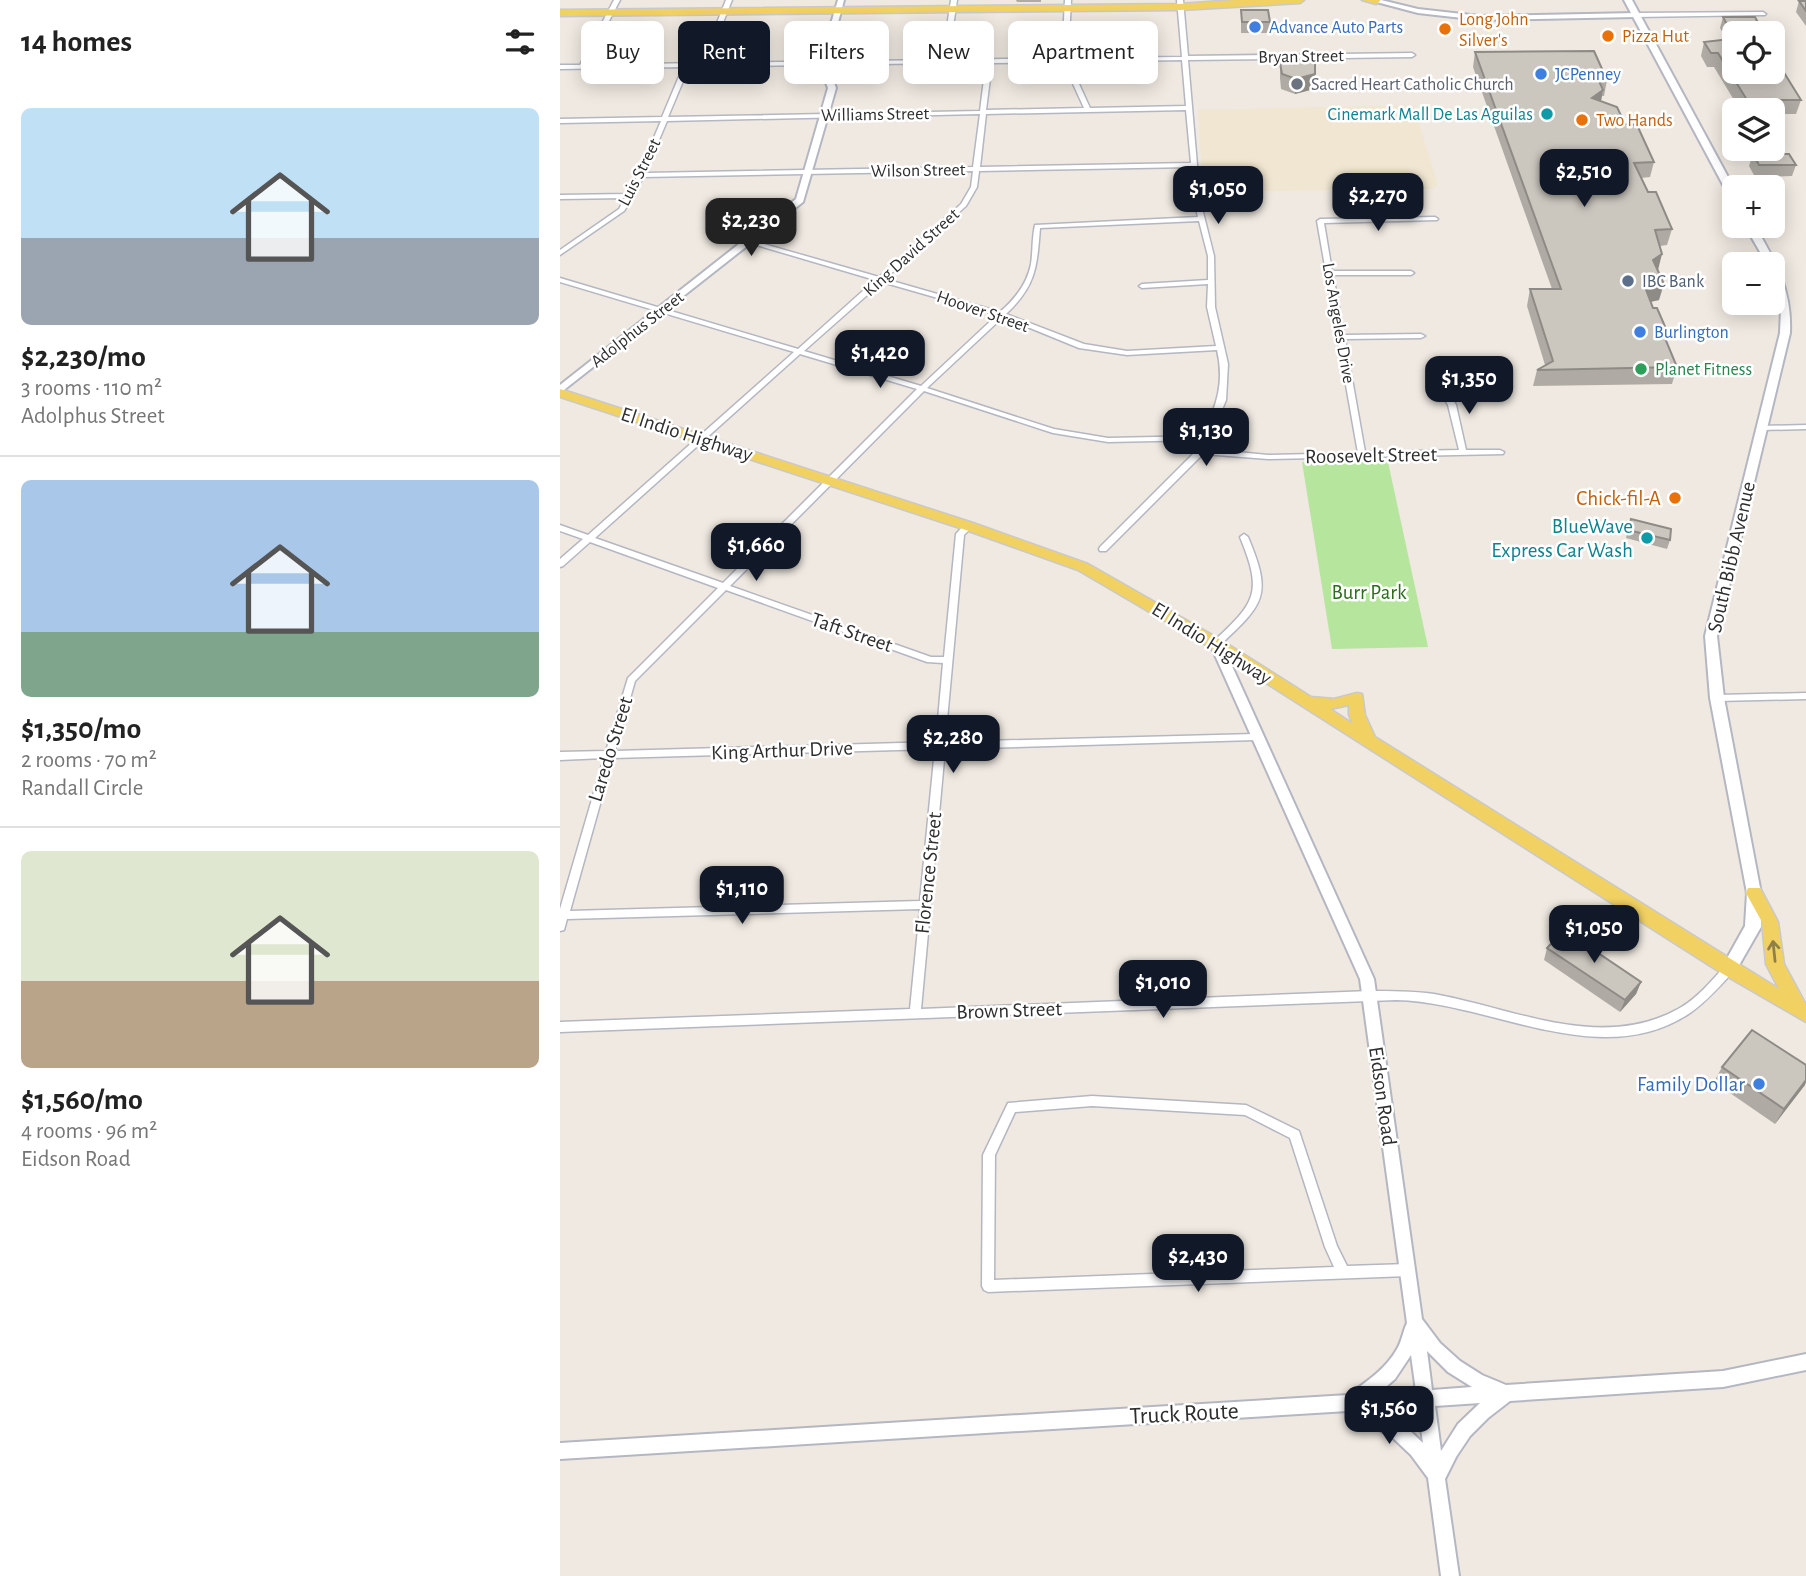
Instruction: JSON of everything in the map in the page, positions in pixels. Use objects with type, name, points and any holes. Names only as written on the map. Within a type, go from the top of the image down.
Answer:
[{"type":"main road","points":[[1237,5],[1269,0]]},
{"type":"main road","points":[[560,13],[838,11],[953,5],[1237,5],[1300,0]]},
{"type":"main road","points":[[1366,0],[1374,0]]},
{"type":"main road","points":[[1628,0],[1723,175]]},
{"type":"main road","name":"South Bibb Avenue","points":[[1729,969],[1753,926],[1754,893],[1717,698],[1711,656],[1714,615],[1785,333],[1785,306]]},
{"type":"main road","name":"El Indio Highway","points":[[560,392],[968,526],[1083,567],[1216,644],[1729,969],[1802,1012]]},
{"type":"main road","points":[[1305,702],[1334,704],[1357,698],[1357,715],[1371,743]]},
{"type":"main road","points":[[1754,893],[1770,922],[1775,964],[1802,1012]]},
{"type":"street","points":[[607,21],[617,0]]},
{"type":"street","points":[[720,21],[729,0]]},
{"type":"street","points":[[835,21],[841,0]]},
{"type":"street","points":[[1374,0],[1419,11],[1480,18],[1763,14]]},
{"type":"street","points":[[1103,549],[1201,451],[1222,400],[1224,380],[1221,348],[1211,307],[1211,256],[1201,219],[1194,164],[1180,3]]},
{"type":"street","name":"Bryan Street","points":[[1158,58],[1412,55]]},
{"type":"street","name":"Bryan Street","points":[[560,67],[581,67]]},
{"type":"street","name":"Luis Street","points":[[560,253],[622,209],[641,175],[679,84]]},
{"type":"street","name":"Adolphus Street","points":[[560,392],[800,200],[811,172],[826,115],[830,84]]},
{"type":"street","name":"King David Street","points":[[560,564],[964,205],[972,196],[987,84]]},
{"type":"street","points":[[1076,84],[1088,110]]},
{"type":"street","name":"Williams Street","points":[[560,121],[1190,108]]},
{"type":"street","name":"Wilson Street","points":[[641,175],[1194,164]]},
{"type":"street","points":[[560,197],[631,196]]},
{"type":"street","name":"Laredo Street","points":[[560,927],[631,680],[727,588],[1027,285],[1034,265],[1037,226],[1201,219]]},
{"type":"street","name":"Los Angeles Drive","points":[[1362,456],[1320,221],[1435,219]]},
{"type":"street","name":"Hoover Street","points":[[748,241],[1000,314],[1082,346],[1126,354],[1221,348]]},
{"type":"street","points":[[1330,274],[1411,273]]},
{"type":"street","points":[[560,280],[924,389],[1030,425],[1067,434],[1138,441],[1206,438]]},
{"type":"street","points":[[1142,286],[1212,282]]},
{"type":"street","points":[[1341,337],[1422,336]]},
{"type":"street","points":[[1444,392],[1452,405],[1463,453]]},
{"type":"street","points":[[1762,428],[1806,427]]},
{"type":"street","name":"Roosevelt Street","points":[[1201,451],[1268,457],[1500,452]]},
{"type":"street","name":"Florence Street","points":[[915,1014],[960,534],[968,526]]},
{"type":"street","name":"Taft Street","points":[[560,528],[930,660],[948,660]]},
{"type":"street","points":[[1216,644],[1254,608],[1260,582],[1244,537]]},
{"type":"street","name":"Eidson Road","points":[[1216,644],[1255,737],[1367,979],[1450,1576]]},
{"type":"street","points":[[1717,698],[1806,696]]},
{"type":"street","name":"King Arthur Drive","points":[[560,756],[1255,737]]},
{"type":"street","points":[[562,915],[924,905]]},
{"type":"street","name":"Brown Street","points":[[560,1027],[1370,996],[1438,999],[1549,1026],[1598,1033],[1633,1030],[1682,1013],[1729,969]]},
{"type":"street","points":[[1343,1272],[1331,1247],[1295,1135],[1246,1110],[1092,1101],[1012,1108],[989,1155],[988,1286],[1408,1270]]},
{"type":"street","points":[[1414,1319],[1427,1340],[1453,1368],[1472,1381],[1506,1394]]},
{"type":"street","points":[[1414,1319],[1407,1349],[1396,1368],[1349,1404],[1398,1429],[1417,1446],[1437,1478]]},
{"type":"street","name":"Truck Route","points":[[560,1451],[1723,1379],[1806,1362]]},
{"type":"street","points":[[1437,1478],[1452,1445],[1463,1429],[1479,1413],[1506,1394]]},
{"type":"shaded area","points":[[1413,105],[1438,185],[1432,189],[1203,192],[1198,110]]},
{"type":"green space","name":"Burr Park","points":[[1302,462],[1388,462],[1428,647],[1332,649]]},
{"type":"building","points":[[1799,1],[1806,1],[1806,11]]},
{"type":"building","points":[[1241,10],[1268,10],[1270,22],[1242,22]]},
{"type":"building","points":[[1723,17],[1755,17],[1757,21],[1725,21]]},
{"type":"building","points":[[1722,40],[1722,59],[1718,53],[1711,53],[1704,42]]},
{"type":"building","points":[[1594,51],[1607,80],[1599,81],[1603,90],[1592,98],[1617,107],[1625,124],[1637,125],[1654,162],[1634,163],[1648,192],[1656,192],[1672,229],[1655,230],[1662,254],[1653,260],[1664,284],[1645,287],[1653,308],[1657,308],[1667,331],[1662,331],[1677,367],[1537,370],[1553,361],[1530,289],[1561,289],[1475,52]]},
{"type":"building","points":[[1297,59],[1315,62],[1315,74],[1296,79],[1282,74],[1280,63]]},
{"type":"building","points":[[1785,74],[1801,100],[1785,98],[1746,98],[1737,84],[1785,84]]},
{"type":"building","points":[[1785,154],[1789,154],[1796,165],[1759,165],[1757,161],[1785,161]]},
{"type":"building","points":[[1631,519],[1671,529],[1670,540],[1628,530]]},
{"type":"building","points":[[1564,930],[1641,982],[1625,1000],[1547,948]]},
{"type":"building","name":"Family Dollar","points":[[1752,1030],[1806,1065],[1806,1080],[1784,1109],[1722,1067]]},
{"type":"place","name":"Advance Auto Parts","points":[[1255,27]]},
{"type":"place","name":"Long John Silver's","points":[[1445,29]]},
{"type":"place","name":"Pizza Hut","points":[[1608,36]]},
{"type":"place","name":"JCPenney","points":[[1541,74]]},
{"type":"place","name":"Sacred Heart Catholic Church","points":[[1297,84]]},
{"type":"place","name":"Cinemark Mall De Las Aguilas","points":[[1547,114]]},
{"type":"place","name":"Two Hands","points":[[1582,120]]},
{"type":"place","name":"IBC Bank","points":[[1628,281]]},
{"type":"place","name":"Burlington","points":[[1640,332]]},
{"type":"place","name":"Planet Fitness","points":[[1641,369]]},
{"type":"place","name":"Chick-fil-A","points":[[1675,498]]},
{"type":"place","name":"BlueWave Express Car Wash","points":[[1647,538]]},
{"type":"place","name":"Family Dollar","points":[[1759,1084]]}]
